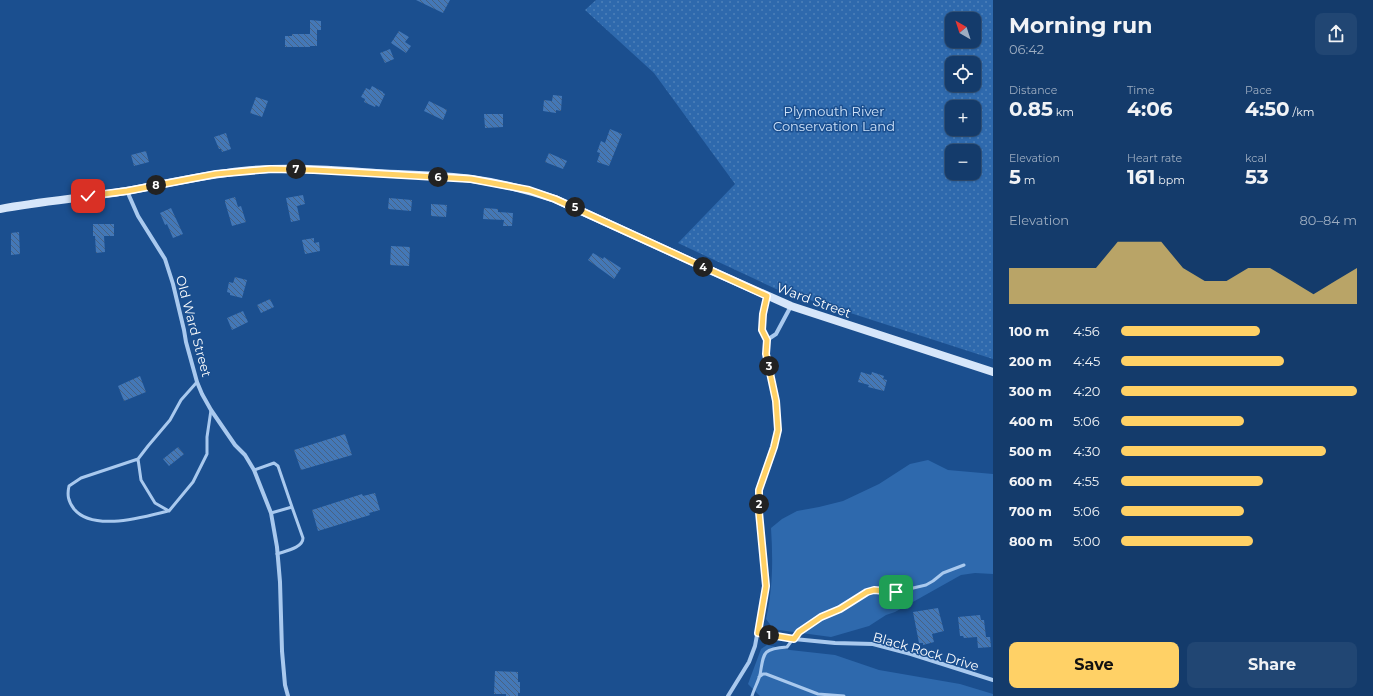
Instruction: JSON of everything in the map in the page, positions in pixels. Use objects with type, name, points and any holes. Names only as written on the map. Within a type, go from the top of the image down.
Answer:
[{"type":"street","name":"Ward Street","points":[[0,209],[24,204],[127,191],[216,174],[271,169],[448,177],[497,183],[529,190],[555,199],[791,306],[993,372]]},
{"type":"street","name":"Old Ward Street","points":[[127,191],[138,216],[165,259],[174,284],[186,342],[197,382],[202,394],[211,410],[235,445],[245,455],[254,470],[271,513],[277,554],[282,619],[282,651],[285,686],[288,696]]},
{"type":"street","points":[[728,696],[749,662],[755,646],[766,586],[759,512],[759,490],[774,447],[778,430],[776,401],[766,354],[767,340],[762,330],[763,314],[767,296]]},
{"type":"street","points":[[767,340],[776,334],[791,306]]},
{"type":"street","name":"Black Rock Drive","points":[[758,633],[794,639],[835,643],[873,644],[911,654],[993,680]]},
{"type":"lane","points":[[197,382],[180,400],[170,420],[138,459],[80,478],[69,486],[67,493],[69,502],[75,510],[86,518],[96,522],[124,520],[169,511],[193,482],[207,454],[207,436],[211,410]]},
{"type":"lane","points":[[138,459],[140,480],[154,503],[169,511]]},
{"type":"lane","points":[[254,470],[274,463],[278,466],[303,541],[300,546],[277,554]]},
{"type":"lane","points":[[271,513],[292,507]]},
{"type":"lane","points":[[752,696],[759,677],[762,660],[766,653],[772,649],[786,647],[799,632],[821,617],[840,609],[867,592],[874,590],[896,592],[926,585],[943,573],[964,565]]},
{"type":"lane","points":[[759,677],[766,674],[818,694],[844,696]]},
{"type":"green space","name":"Plymouth River Conservation Land","points":[[596,0],[993,0],[993,359],[776,289],[678,243],[735,184],[654,73],[585,10]]},
{"type":"green space","points":[[928,460],[948,470],[993,474],[993,574],[975,573],[961,575],[895,612],[886,615],[869,626],[831,637],[779,630],[772,627],[766,619],[772,574],[771,528],[782,519],[797,511],[843,501],[879,484],[910,464]]},
{"type":"green space","points":[[767,645],[790,650],[835,655],[879,670],[960,684],[993,694],[993,696],[760,696],[748,684],[761,649]]},
{"type":"building","points":[[416,0],[450,0],[443,13]]},
{"type":"building","points":[[310,20],[321,21],[321,30],[317,30],[317,46],[285,47],[285,36],[292,36],[292,34],[310,34]]},
{"type":"building","points":[[399,31],[409,37],[405,42],[411,46],[406,53],[391,43]]},
{"type":"building","points":[[390,49],[394,59],[385,63],[380,53]]},
{"type":"building","points":[[372,86],[385,94],[379,107],[376,105],[375,107],[364,102],[365,99],[361,97],[366,88],[370,90]]},
{"type":"building","points":[[553,95],[562,96],[561,111],[556,110],[556,113],[543,111],[544,100],[552,101]]},
{"type":"building","points":[[256,97],[268,101],[262,117],[250,113]]},
{"type":"building","points":[[429,101],[447,110],[443,120],[424,111]]},
{"type":"building","points":[[484,114],[503,114],[503,127],[485,128]]},
{"type":"building","points":[[610,129],[622,134],[609,166],[597,162],[600,153],[597,152],[601,141],[605,143]]},
{"type":"building","points":[[226,133],[231,149],[222,152],[221,149],[219,149],[214,137]]},
{"type":"building","points":[[146,151],[149,162],[134,166],[131,155]]},
{"type":"building","points":[[549,153],[567,161],[563,169],[545,162]]},
{"type":"building","points":[[303,195],[305,204],[297,206],[300,220],[291,222],[286,198]]},
{"type":"building","points":[[235,197],[238,207],[241,206],[246,222],[232,226],[225,200]]},
{"type":"building","points":[[389,198],[412,200],[411,211],[388,209]]},
{"type":"building","points":[[431,204],[447,205],[446,217],[431,216]]},
{"type":"building","points":[[171,208],[183,234],[173,238],[160,213]]},
{"type":"building","points":[[484,208],[498,209],[498,212],[513,213],[512,226],[503,226],[504,220],[483,219]]},
{"type":"building","points":[[93,224],[114,224],[114,236],[104,236],[105,252],[96,253],[95,236],[93,236]]},
{"type":"building","points":[[19,232],[20,254],[11,255],[11,233]]},
{"type":"building","points":[[314,238],[314,243],[319,242],[320,251],[305,254],[302,240]]},
{"type":"building","points":[[391,246],[410,247],[409,266],[390,265]]},
{"type":"building","points":[[593,253],[603,259],[604,257],[621,268],[614,279],[588,260]]},
{"type":"building","points":[[235,277],[247,280],[242,298],[230,295],[230,293],[227,292],[229,282],[233,283]]},
{"type":"building","points":[[270,299],[274,307],[261,313],[257,305]]},
{"type":"building","points":[[243,311],[248,322],[232,330],[227,318]]},
{"type":"building","points":[[861,372],[871,375],[872,372],[884,376],[883,379],[887,380],[884,391],[868,387],[869,385],[858,382]]},
{"type":"building","points":[[140,376],[146,392],[124,401],[118,386]]},
{"type":"building","points":[[345,434],[352,455],[301,470],[294,450]]},
{"type":"building","points":[[178,447],[184,454],[169,466],[163,459]]},
{"type":"building","points":[[375,493],[380,510],[369,513],[370,515],[318,531],[312,510],[362,494],[363,496]]},
{"type":"building","points":[[938,608],[944,631],[932,634],[934,642],[923,645],[923,643],[919,643],[913,612]]},
{"type":"building","points":[[980,615],[981,620],[984,620],[986,637],[990,637],[991,647],[978,648],[977,637],[964,638],[963,636],[960,636],[958,617]]},
{"type":"building","points":[[495,671],[518,672],[520,693],[518,693],[518,696],[494,694]]},
{"type":"route","points":[[88,196],[127,191],[185,179],[244,170],[314,170],[471,179],[504,184],[529,190],[555,199],[767,296],[763,314],[762,330],[767,340],[766,354],[776,401],[778,430],[774,447],[759,490],[759,512],[766,586],[758,633],[794,639],[799,632],[825,614],[840,609],[867,592],[874,590],[896,592]]}]
